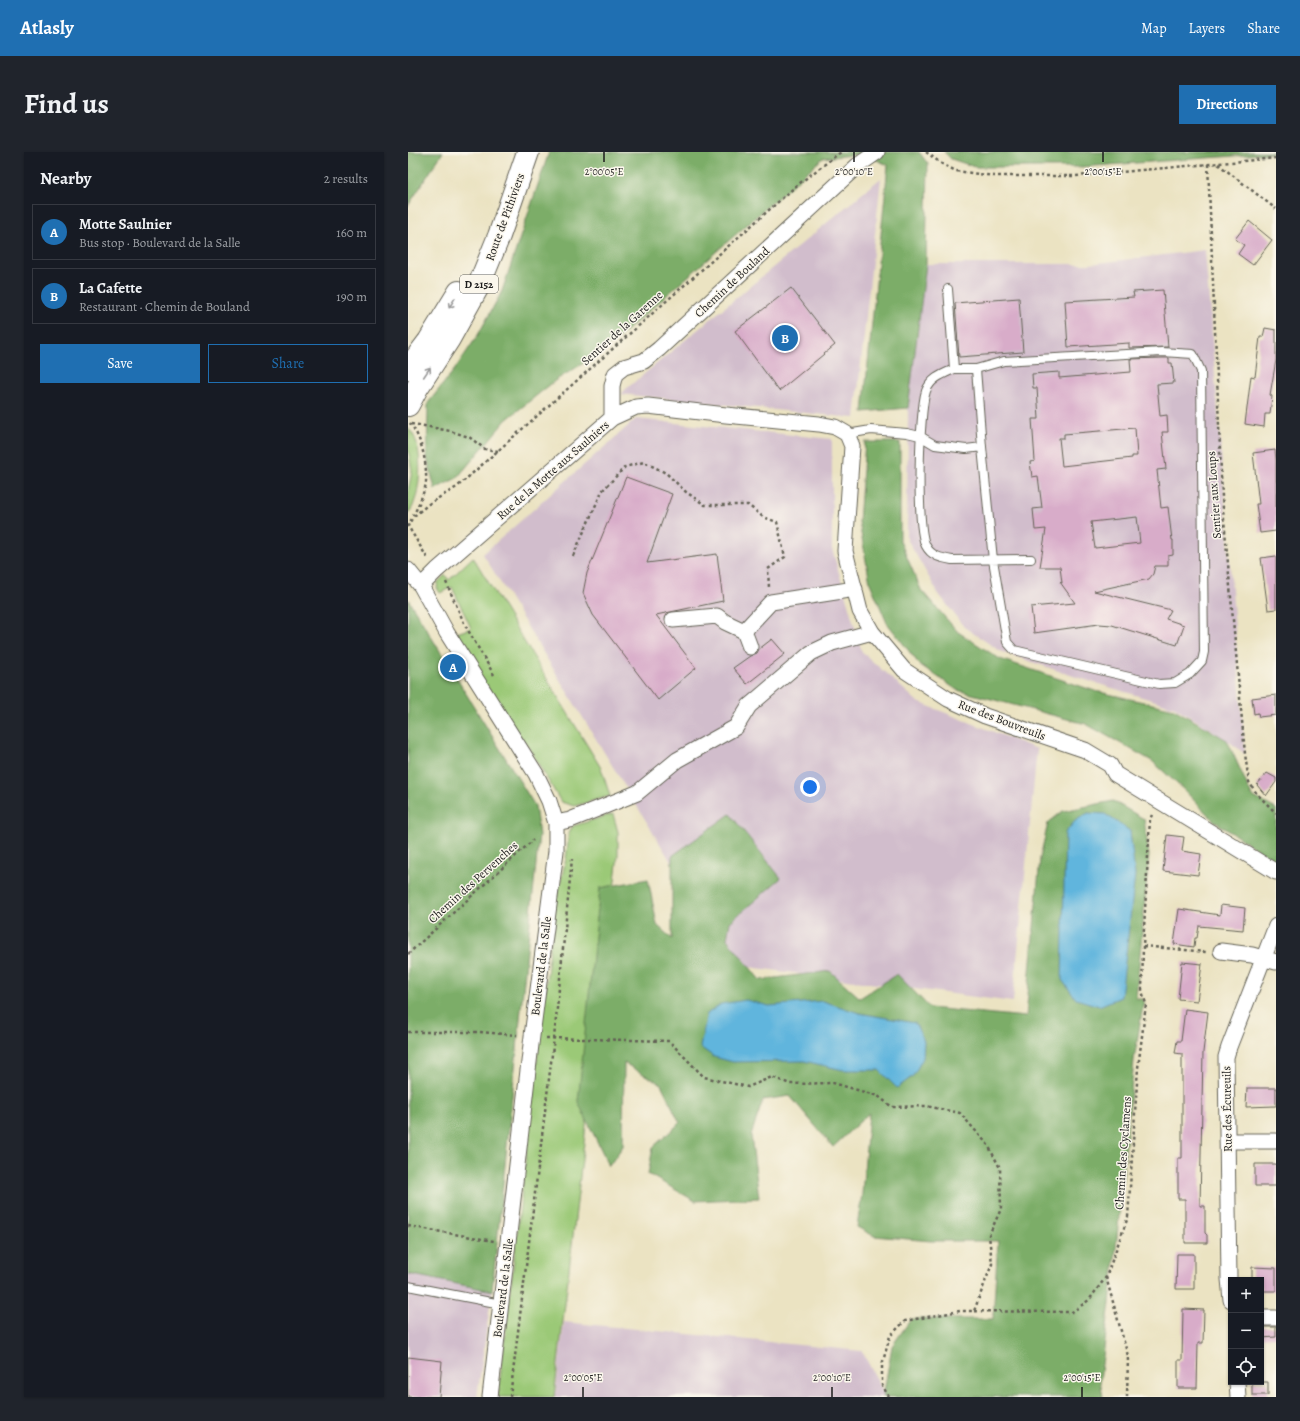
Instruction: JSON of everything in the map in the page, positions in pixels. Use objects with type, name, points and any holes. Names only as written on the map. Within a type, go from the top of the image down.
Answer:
[{"type":"main road","name":"Route de Pithiviers","points":[[408,369],[429,341],[462,286],[481,243],[517,152]]},
{"type":"main road","name":"Route de Pithiviers","points":[[409,415],[416,388],[449,339],[479,285],[499,236],[528,152]]},
{"type":"street","name":"Chemin de Bouland","points":[[612,418],[612,386],[615,374],[624,367],[644,361],[659,349],[857,166],[877,152]]},
{"type":"street","name":"Rue de la Motte aux Saulniers","points":[[421,586],[436,570],[612,418],[636,407],[648,406],[819,424],[835,427],[847,434]]},
{"type":"street","name":"Rue des Bouvreuils","points":[[847,434],[852,446],[845,551],[860,611],[872,632],[904,670],[948,699],[985,716],[1085,750],[1110,765],[1115,774],[1276,872]]},
{"type":"street","name":"Boulevard de la Salle","points":[[409,569],[421,586],[447,633],[536,774],[549,801],[556,823],[556,851],[532,1036],[490,1397]]},
{"type":"street","points":[[744,631],[771,602],[855,590]]},
{"type":"street","points":[[673,620],[717,616],[725,622],[744,631],[750,647]]},
{"type":"street","points":[[556,823],[570,820],[636,792],[677,760],[736,727],[749,706],[811,653],[832,643],[872,632]]},
{"type":"street","name":"Rue des Écureuils","points":[[1229,1277],[1226,1057],[1229,1047],[1270,961],[1276,926]]},
{"type":"street","points":[[1221,951],[1252,955],[1270,961]]},
{"type":"street","points":[[1227,1141],[1276,1141]]},
{"type":"street","points":[[1264,1318],[1276,1318]]},
{"type":"street","points":[[1237,1385],[1238,1397]]},
{"type":"lane","points":[[948,289],[954,369]]},
{"type":"lane","points":[[976,369],[993,560],[1007,642],[1014,650],[1159,684],[1175,683],[1190,674],[1202,661],[1204,644],[1201,372],[1193,354],[1162,352],[1004,361],[976,369],[954,369],[938,376],[932,382],[926,391],[920,436],[920,510],[922,537],[926,547],[933,554],[941,558],[952,560],[993,560],[1031,559]]},
{"type":"lane","points":[[847,434],[871,430],[907,433],[920,436],[936,445],[966,449],[982,447]]},
{"type":"lane","points":[[408,1286],[501,1304]]},
{"type":"path","name":"Sentier de la Garenne","points":[[413,516],[430,503],[457,487],[796,186],[842,152]]},
{"type":"path","points":[[926,152],[942,164],[956,171],[994,176],[1076,176],[1276,158]]},
{"type":"path","name":"Sentier aux Loups","points":[[1208,164],[1222,497],[1245,754],[1249,782],[1256,794],[1276,813]]},
{"type":"path","points":[[1218,164],[1276,209]]},
{"type":"path","points":[[409,415],[420,425],[450,431],[469,437],[485,449],[498,451]]},
{"type":"path","points":[[409,415],[424,452],[426,484],[408,526],[446,583],[465,625],[496,680]]},
{"type":"path","points":[[573,556],[602,491],[625,467],[644,462],[666,473],[686,492],[705,504],[748,505],[763,517],[777,522],[785,557],[768,570],[769,596],[771,602]]},
{"type":"path","name":"Chemin des Cyclamens","points":[[889,1397],[882,1385],[882,1365],[890,1336],[904,1321],[960,1311],[1072,1312],[1089,1300],[1106,1277],[1128,1217],[1138,1068],[1146,1004],[1142,991],[1150,819],[1157,799]]},
{"type":"path","name":"Chemin des Pervenches","points":[[408,954],[533,840]]},
{"type":"path","points":[[510,1397],[554,1038],[572,856]]},
{"type":"path","points":[[1143,946],[1207,952],[1221,951]]},
{"type":"path","points":[[408,1032],[480,1032],[554,1038],[669,1041],[704,1077],[748,1087],[772,1077],[790,1084],[832,1082],[878,1096],[892,1107],[926,1106],[960,1113],[988,1145],[1000,1168],[1001,1209],[989,1235],[992,1264],[974,1311]]},
{"type":"path","points":[[408,1226],[508,1243]]},
{"type":"path","points":[[1106,1277],[1128,1356],[1127,1397]]},
{"type":"shaded area","points":[[881,178],[855,418],[620,394]]},
{"type":"shaded area","points":[[1205,250],[1245,754],[1227,740],[1175,707],[1079,678],[1000,651],[964,627],[938,593],[907,539],[908,408],[926,264],[1090,264]]},
{"type":"shaded area","points":[[636,419],[832,439],[832,549],[862,652],[918,702],[1037,749],[1013,1002],[734,965],[483,554]]},
{"type":"shaded area","points":[[408,1274],[492,1291],[477,1397],[408,1397]]},
{"type":"shaded area","points":[[564,1322],[862,1351],[886,1397],[555,1397]]},
{"type":"green space","points":[[408,152],[443,152],[408,206]]},
{"type":"green space","points":[[549,152],[919,152],[928,164],[926,264],[908,408],[863,412],[888,165],[863,154],[823,158],[602,352],[556,380],[506,420],[457,478],[435,489],[427,458],[428,403],[455,369],[478,335],[502,291]]},
{"type":"green space","points":[[944,152],[1276,153],[1080,167],[975,167],[951,159]]},
{"type":"green space","points":[[408,428],[417,443],[420,464],[416,495],[413,506],[408,514],[408,491],[412,471],[408,448]]},
{"type":"green space","points":[[865,442],[900,442],[900,541],[921,590],[958,632],[1000,659],[1095,691],[1174,709],[1227,740],[1252,796],[1276,809],[1276,862],[1214,821],[1184,790],[1152,761],[1086,724],[957,690],[919,664],[887,623],[870,583],[859,522]]},
{"type":"green space","points":[[473,557],[601,768],[610,796],[574,806],[561,802],[527,745],[512,727],[471,663],[457,633],[471,628],[452,587],[440,593],[437,588],[438,582],[445,575],[449,580]]},
{"type":"green space","points":[[408,599],[535,806],[539,835],[492,1291],[408,1274]]},
{"type":"green space","points":[[1113,801],[1144,819],[1149,855],[1136,998],[1144,1000],[1134,1060],[1113,1279],[1100,1380],[1103,1397],[883,1397],[892,1346],[911,1319],[993,1319],[998,1241],[931,1241],[874,1236],[857,1227],[862,1194],[869,1113],[833,1147],[790,1096],[763,1100],[751,1135],[759,1198],[695,1201],[648,1174],[653,1147],[680,1123],[661,1084],[624,1063],[623,1146],[609,1166],[578,1102],[600,888],[648,879],[657,925],[672,939],[672,856],[730,814],[781,878],[730,922],[727,939],[760,980],[830,971],[860,998],[897,974],[930,1008],[1026,1017],[1040,858],[1048,823],[1063,811]]},
{"type":"green space","points":[[613,814],[618,832],[618,855],[554,1397],[498,1397],[555,906],[566,859],[569,833],[573,826]]},
{"type":"water","points":[[1088,813],[1105,814],[1130,831],[1135,875],[1121,997],[1099,1006],[1076,999],[1062,980],[1065,833],[1075,821]]},
{"type":"water","points":[[746,1000],[769,1006],[823,1001],[859,1013],[915,1023],[924,1041],[923,1058],[913,1076],[897,1088],[879,1070],[843,1070],[804,1061],[733,1062],[714,1057],[700,1047],[707,1014],[721,1004]]},
{"type":"building","points":[[1249,221],[1272,240],[1253,265],[1238,254],[1244,245],[1235,239]]},
{"type":"building","points":[[791,288],[835,345],[779,391],[735,331]]},
{"type":"building","points":[[1163,290],[1168,347],[1129,348],[1129,343],[1068,347],[1065,301],[1134,297],[1133,292]]},
{"type":"building","points":[[1019,298],[1023,352],[959,357],[955,303]]},
{"type":"building","points":[[1265,328],[1276,330],[1276,360],[1270,395],[1272,396],[1270,414],[1265,414],[1264,427],[1245,424],[1251,376],[1255,377],[1260,337],[1263,337]]},
{"type":"building","points":[[1169,358],[1169,363],[1172,363],[1174,383],[1157,384],[1160,416],[1167,415],[1168,432],[1162,432],[1166,469],[1157,470],[1161,508],[1168,507],[1173,540],[1173,555],[1168,556],[1168,566],[1155,566],[1153,574],[1149,579],[1094,591],[1171,610],[1166,619],[1184,625],[1177,645],[1112,625],[1099,624],[1034,633],[1031,607],[1075,603],[1060,582],[1062,583],[1060,567],[1040,567],[1046,529],[1035,530],[1033,509],[1042,508],[1038,476],[1032,477],[1030,462],[1035,461],[1032,419],[1039,419],[1037,388],[1033,388],[1032,374],[1059,372],[1059,378],[1131,372],[1130,359]],"holes":[[[1135,428],[1137,456],[1132,456],[1132,458],[1062,466],[1059,438],[1064,438],[1064,434]],[[1137,517],[1140,543],[1095,548],[1091,522]]]},
{"type":"building","points":[[1275,450],[1276,531],[1260,533],[1256,504],[1259,504],[1253,453]]},
{"type":"building","points":[[626,477],[672,494],[647,563],[717,554],[723,601],[656,615],[696,668],[658,700],[593,615],[583,593],[587,573]]},
{"type":"building","points":[[1276,556],[1276,609],[1268,610],[1261,558]]},
{"type":"building","points":[[772,639],[785,654],[747,684],[733,668],[757,653],[759,649]]},
{"type":"building","points":[[1276,695],[1276,715],[1259,717],[1258,713],[1254,714],[1252,698]]},
{"type":"building","points":[[1267,773],[1276,778],[1276,782],[1266,796],[1257,785]]},
{"type":"building","points":[[1167,835],[1184,837],[1182,851],[1201,854],[1198,875],[1163,871]]},
{"type":"building","points":[[1221,905],[1245,908],[1243,930],[1199,926],[1194,947],[1174,944],[1179,909],[1220,915]]},
{"type":"building","points":[[1182,962],[1202,964],[1197,1001],[1178,999]]},
{"type":"building","points":[[1185,1009],[1208,1012],[1203,1052],[1200,1206],[1205,1206],[1205,1233],[1207,1235],[1207,1243],[1185,1243],[1185,1199],[1178,1199],[1178,1158],[1182,1158],[1182,1054],[1175,1053],[1177,1041],[1181,1041]]},
{"type":"building","points":[[1247,1088],[1276,1088],[1276,1106],[1246,1107]]},
{"type":"building","points":[[1255,1164],[1276,1164],[1276,1186],[1255,1186]]},
{"type":"building","points":[[1177,1254],[1194,1254],[1194,1289],[1176,1289]]},
{"type":"building","points":[[1252,1267],[1276,1268],[1276,1291],[1264,1291],[1264,1277],[1252,1277]]},
{"type":"building","points":[[1183,1309],[1204,1310],[1203,1343],[1198,1343],[1197,1388],[1178,1388],[1178,1360],[1182,1360]]},
{"type":"building","points":[[1264,1327],[1276,1327],[1276,1337],[1264,1338]]},
{"type":"building","points":[[408,1357],[442,1361],[439,1397],[408,1397]]},
{"type":"building","points":[[1264,1382],[1268,1382],[1268,1395],[1252,1395],[1252,1385],[1264,1385]]},
{"type":"place","name":"La Cafette","points":[[785,338]]},
{"type":"place","name":"Motte Saulnier","points":[[453,667]]}]
